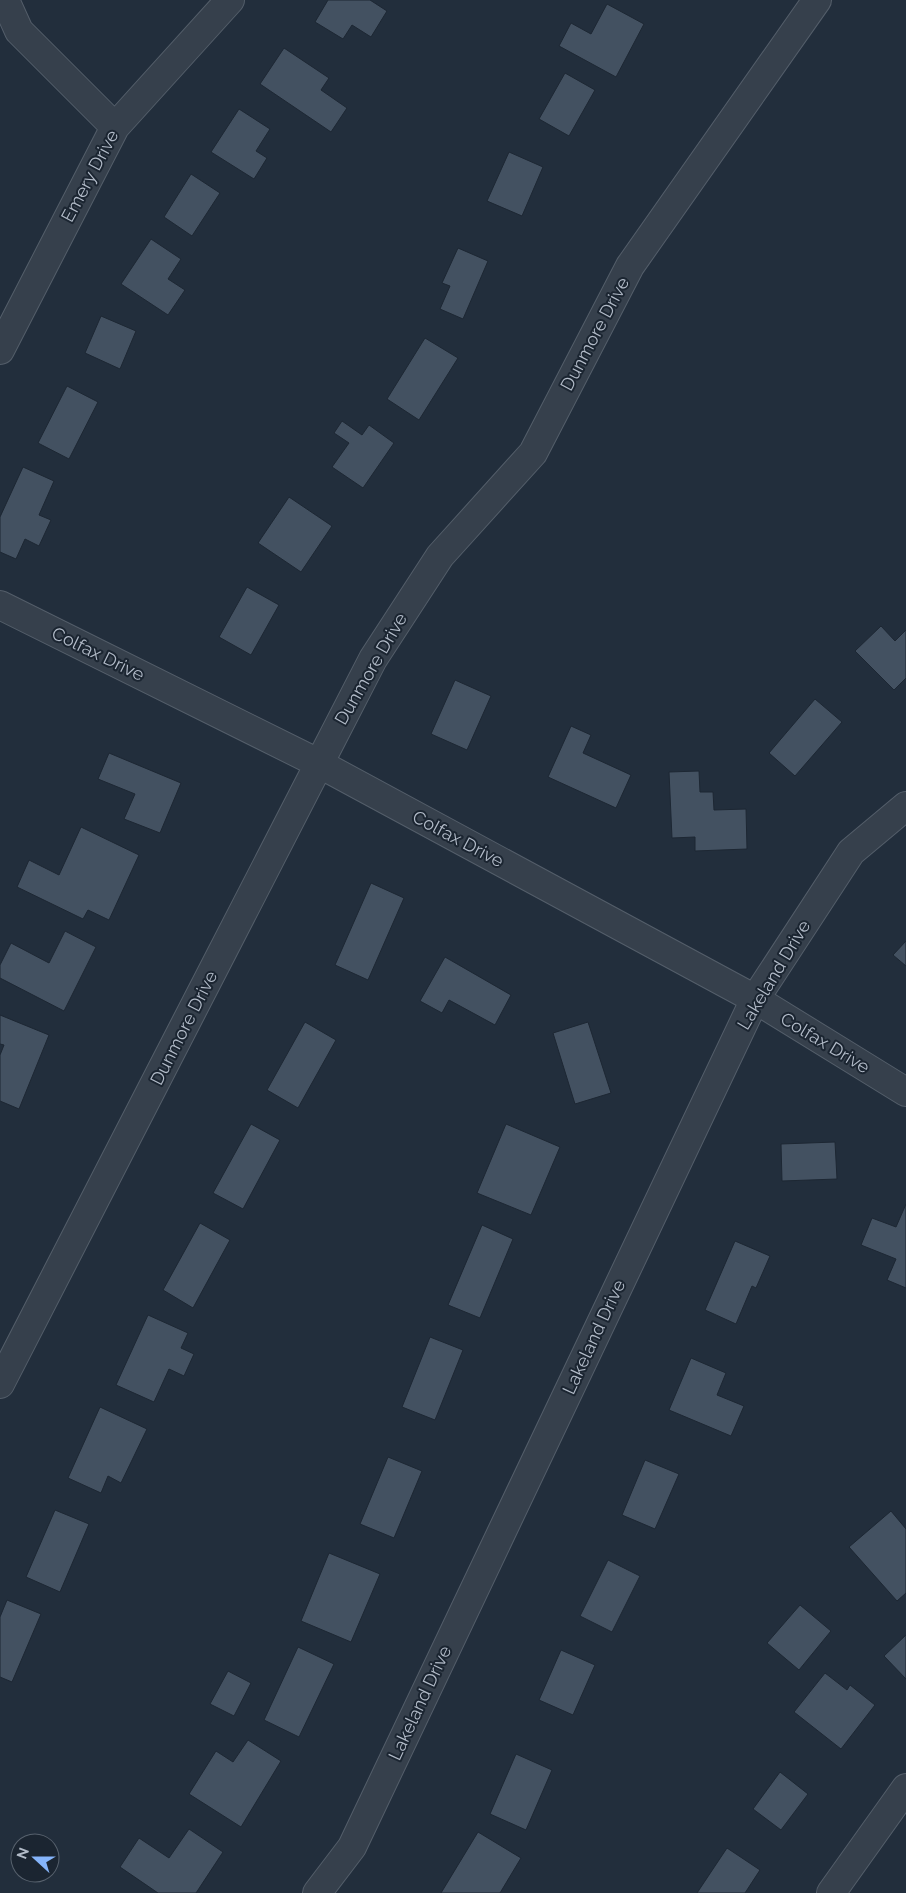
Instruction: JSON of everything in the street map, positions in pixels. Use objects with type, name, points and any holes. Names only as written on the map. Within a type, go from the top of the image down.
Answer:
[{"type":"street","points":[[5,0],[19,31],[114,127]]},
{"type":"street","name":"Emery Drive","points":[[0,350],[114,127],[230,0]]},
{"type":"street","name":"Dunmore Drive","points":[[0,1384],[373,659],[440,556],[533,453],[630,266],[817,0]]},
{"type":"street","name":"Colfax Drive","points":[[0,605],[318,763],[755,1000],[906,1092]]},
{"type":"street","name":"Lakeland Drive","points":[[317,1893],[352,1846],[755,1000],[851,852],[906,806]]},
{"type":"street","points":[[831,1893],[906,1788]]},
{"type":"building","points":[[328,0],[370,0],[387,11],[371,37],[352,25],[343,39],[315,22]]},
{"type":"building","points":[[607,4],[644,24],[616,77],[559,46],[571,23],[591,34]]},
{"type":"building","points":[[284,48],[329,78],[321,90],[347,108],[331,132],[260,84]]},
{"type":"building","points":[[565,73],[595,90],[569,136],[539,119]]},
{"type":"building","points":[[239,109],[270,129],[256,151],[267,158],[254,179],[211,152]]},
{"type":"building","points":[[509,152],[543,167],[522,216],[487,201]]},
{"type":"building","points":[[191,174],[220,193],[192,236],[164,217]]},
{"type":"building","points":[[151,239],[181,259],[168,279],[185,290],[168,315],[121,284]]},
{"type":"building","points":[[458,248],[488,261],[463,319],[440,309],[450,286],[442,283]]},
{"type":"building","points":[[101,316],[136,331],[120,369],[85,353]]},
{"type":"building","points":[[425,338],[458,358],[419,420],[387,399]]},
{"type":"building","points":[[67,386],[98,402],[69,459],[38,443]]},
{"type":"building","points":[[342,421],[362,435],[369,425],[394,443],[363,488],[332,467],[349,443],[334,433]]},
{"type":"building","points":[[23,467],[54,481],[39,515],[51,520],[39,546],[25,539],[16,559],[0,552],[0,517]]},
{"type":"building","points":[[289,497],[332,526],[301,572],[258,543]]},
{"type":"building","points":[[247,587],[279,605],[251,655],[219,637]]},
{"type":"building","points":[[881,626],[895,641],[906,630],[906,678],[894,690],[855,651]]},
{"type":"building","points":[[455,680],[491,696],[467,750],[431,734]]},
{"type":"building","points":[[815,699],[842,722],[795,776],[769,753]]},
{"type":"building","points":[[571,726],[591,735],[583,753],[631,775],[616,808],[548,777]]},
{"type":"building","points":[[109,753],[181,783],[160,833],[124,819],[135,794],[98,779]]},
{"type":"building","points":[[699,771],[700,792],[713,792],[714,810],[746,809],[747,849],[695,851],[695,837],[672,838],[669,772]]},
{"type":"building","points":[[81,827],[139,855],[109,920],[88,910],[83,919],[17,887],[29,860],[59,875]]},
{"type":"building","points":[[371,883],[404,898],[368,980],[335,965]]},
{"type":"building","points":[[65,931],[96,947],[64,1011],[0,978],[0,965],[11,943],[49,963]]},
{"type":"building","points":[[906,941],[906,966],[893,955]]},
{"type":"building","points":[[445,957],[511,995],[495,1025],[449,1000],[442,1013],[420,1001]]},
{"type":"building","points":[[0,1015],[49,1035],[19,1109],[0,1101],[0,1055],[4,1045],[0,1044]]},
{"type":"building","points":[[305,1022],[336,1040],[298,1108],[267,1090]]},
{"type":"building","points":[[588,1022],[611,1093],[575,1104],[553,1033]]},
{"type":"building","points":[[251,1124],[280,1140],[243,1209],[213,1193]]},
{"type":"building","points":[[506,1124],[560,1147],[531,1215],[477,1193]]},
{"type":"building","points":[[835,1142],[837,1179],[782,1181],[781,1144]]},
{"type":"building","points":[[906,1204],[906,1288],[887,1280],[896,1259],[861,1245],[872,1218],[896,1227]]},
{"type":"building","points":[[200,1223],[230,1240],[193,1308],[163,1290]]},
{"type":"building","points":[[482,1225],[513,1239],[480,1318],[448,1305]]},
{"type":"building","points":[[735,1241],[770,1256],[756,1288],[752,1286],[736,1324],[705,1310]]},
{"type":"building","points":[[148,1315],[188,1333],[181,1348],[194,1354],[184,1376],[169,1369],[154,1402],[116,1385]]},
{"type":"building","points":[[430,1337],[463,1350],[435,1420],[402,1407]]},
{"type":"building","points":[[691,1358],[726,1373],[717,1395],[744,1406],[731,1436],[669,1410]]},
{"type":"building","points":[[100,1407],[147,1429],[121,1483],[108,1476],[101,1493],[68,1478]]},
{"type":"building","points":[[388,1457],[422,1471],[394,1538],[360,1524]]},
{"type":"building","points":[[645,1460],[679,1474],[655,1529],[622,1515]]},
{"type":"building","points":[[55,1510],[89,1524],[60,1592],[26,1577]]},
{"type":"building","points":[[891,1511],[906,1529],[906,1593],[897,1601],[849,1547]]},
{"type":"building","points":[[329,1553],[380,1574],[351,1642],[301,1621]]},
{"type":"building","points":[[608,1560],[640,1576],[612,1632],[580,1616]]},
{"type":"building","points":[[7,1600],[41,1614],[12,1682],[0,1677],[0,1617]]},
{"type":"building","points":[[800,1605],[831,1631],[799,1670],[767,1643]]},
{"type":"building","points":[[906,1635],[906,1679],[884,1656]]},
{"type":"building","points":[[298,1647],[334,1664],[299,1737],[264,1720]]},
{"type":"building","points":[[561,1650],[595,1665],[573,1715],[539,1700]]},
{"type":"building","points":[[228,1671],[251,1683],[234,1716],[210,1704]]},
{"type":"building","points":[[825,1673],[847,1690],[850,1685],[875,1705],[841,1749],[794,1712]]},
{"type":"building","points":[[248,1740],[281,1761],[241,1827],[189,1794],[216,1751],[233,1762]]},
{"type":"building","points":[[516,1754],[552,1770],[526,1830],[490,1814]]},
{"type":"building","points":[[780,1772],[808,1794],[781,1830],[753,1809]]},
{"type":"building","points":[[189,1829],[223,1852],[196,1893],[158,1893],[120,1867],[139,1838],[169,1858]]},
{"type":"building","points":[[478,1832],[521,1858],[500,1893],[441,1893]]},
{"type":"building","points":[[727,1848],[760,1870],[745,1893],[697,1893]]}]
